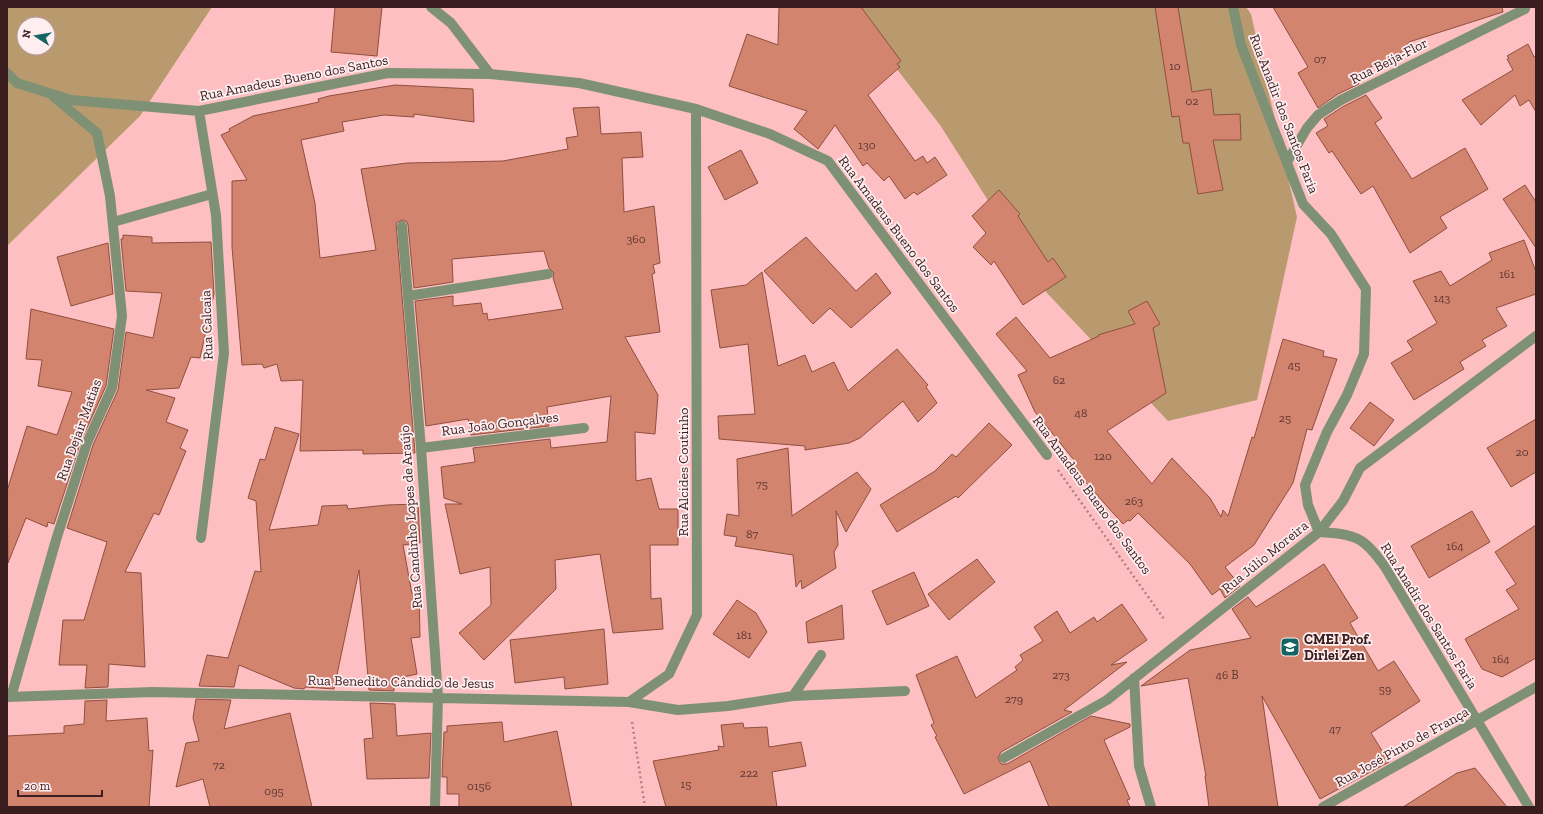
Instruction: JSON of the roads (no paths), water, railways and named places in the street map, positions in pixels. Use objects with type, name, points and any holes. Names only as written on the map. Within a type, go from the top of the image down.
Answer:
[{"type":"street","points":[[430,7],[451,23],[490,74]]},
{"type":"street","name":"Rua Anadir dos Santos Faria","points":[[1233,7],[1241,45],[1303,204],[1331,234],[1366,289],[1364,354],[1347,395],[1327,432],[1305,485],[1308,505],[1319,532],[1346,534],[1359,539],[1372,548],[1478,720],[1529,807]]},
{"type":"street","name":"Rua Beija-Flor","points":[[1287,162],[1307,128],[1318,115],[1335,104],[1525,9]]},
{"type":"street","name":"Rua Amadeus Bueno dos Santos","points":[[7,73],[17,83],[71,100],[199,111],[388,72],[490,74],[579,83],[696,109],[770,134],[828,161],[1047,455]]},
{"type":"street","name":"Rua Dejair Matias","points":[[9,697],[87,443],[112,388],[122,316],[110,196],[97,133],[50,93]]},
{"type":"street","name":"Rua Alcides Coutinho","points":[[629,702],[669,674],[697,615],[696,109]]},
{"type":"street","name":"Rua Calcaia","points":[[199,111],[216,215],[224,353],[201,538]]},
{"type":"street","points":[[113,222],[212,194]]},
{"type":"street","name":"Rua Candinho Lopes de Araújo","points":[[402,226],[421,448],[438,697],[435,807]]},
{"type":"street","points":[[408,296],[548,274]]},
{"type":"street","name":"Rua Júlio Moreira","points":[[1004,758],[1107,700],[1319,532],[1343,501],[1360,468],[1536,336]]},
{"type":"street","name":"Rua João Gonçalves","points":[[421,448],[584,428]]},
{"type":"street","points":[[794,696],[821,655]]},
{"type":"street","points":[[1134,678],[1136,738],[1139,766],[1151,807]]},
{"type":"street","name":"Rua José Pinto de França","points":[[1323,807],[1536,687]]},
{"type":"street","name":"Rua Benedito Cândido de Jesus","points":[[9,697],[153,692],[438,697],[629,702],[678,710],[728,706],[794,696],[904,691]]},
{"type":"place","name":"CMEI Prof. Dirlei Zen","points":[[1290,647]]}]
